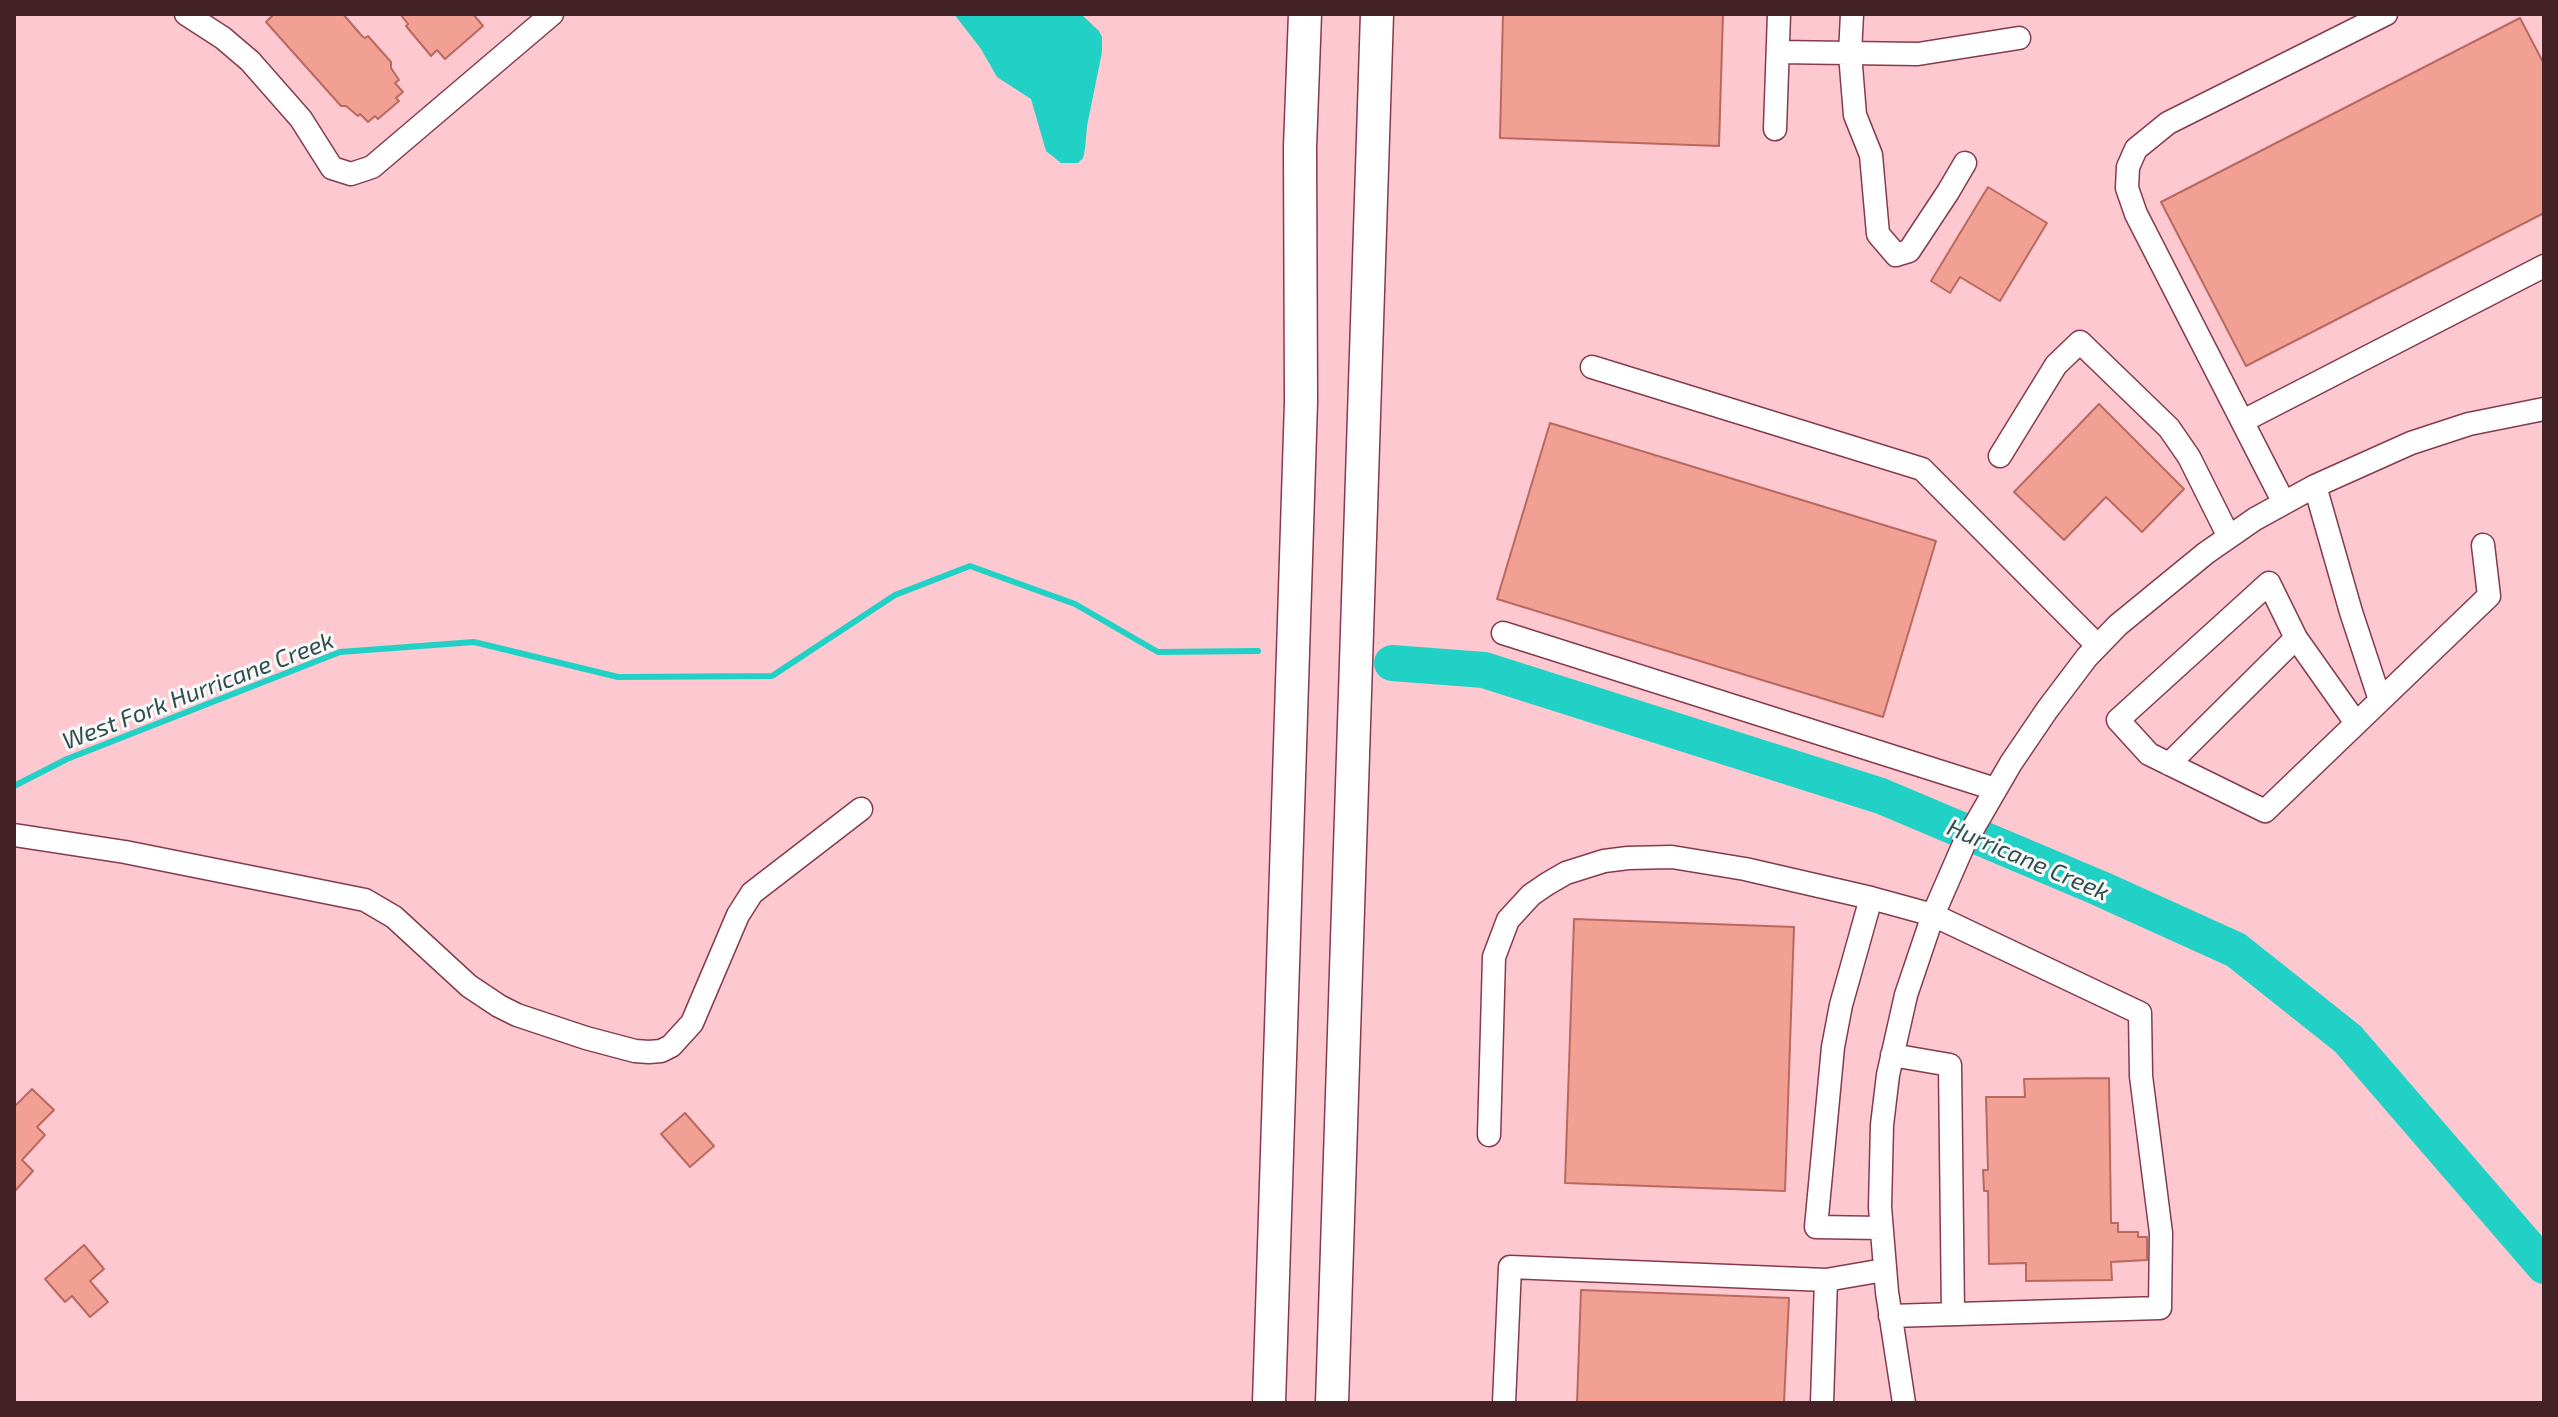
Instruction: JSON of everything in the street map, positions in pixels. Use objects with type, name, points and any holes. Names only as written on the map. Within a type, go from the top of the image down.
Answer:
[{"type":"highway","points":[[1289,14],[1300,147]]},
{"type":"highway","points":[[1269,1403],[1301,402],[1300,147],[1305,14]]},
{"type":"highway","points":[[1332,1403],[1377,14]]},
{"type":"street","points":[[186,14],[250,60],[301,119],[332,168],[351,174],[372,167],[547,16]]},
{"type":"street","points":[[1775,129],[1779,14]]},
{"type":"street","points":[[1852,14],[1850,54],[1855,115],[1871,155],[1878,234],[1896,255],[1909,251],[1965,163]]},
{"type":"street","points":[[2284,503],[2136,214],[2127,188],[2128,167],[2136,149],[2168,123],[2386,14]]},
{"type":"street","points":[[1778,52],[1918,54],[2019,38]]},
{"type":"street","points":[[2243,421],[2544,266]]},
{"type":"street","points":[[2000,456],[2056,365],[2080,342],[2169,428],[2189,457],[2229,537]]},
{"type":"street","points":[[1592,367],[1922,469],[2098,646]]},
{"type":"street","points":[[1904,1403],[1890,1316],[1881,1228],[1881,1137],[1892,1055],[1915,965],[1933,915],[1964,844],[1995,789],[2047,710],[2098,646],[2144,602],[2229,537],[2315,486],[2370,460],[2441,432],[2544,409]]},
{"type":"street","points":[[2315,486],[2380,700]]},
{"type":"street","points":[[2356,723],[2296,638],[2269,583],[2118,720],[2149,754],[2265,811],[2489,596],[2483,545]]},
{"type":"street","points":[[1503,633],[1995,789]]},
{"type":"street","points":[[2169,764],[2296,638]]},
{"type":"street","points":[[14,835],[125,852],[365,900],[394,917],[469,986],[499,1006],[586,1038],[624,1049],[649,1052],[671,1046],[692,1023],[738,915],[752,893],[861,809]]},
{"type":"street","points":[[1489,1135],[1494,957],[1508,920],[1531,895],[1547,884],[1566,873],[1604,861],[1672,857],[1745,869],[1933,915],[2140,1013],[2141,1076],[2161,1233],[2160,1308],[1890,1316]]},
{"type":"street","points":[[1871,898],[1841,1005],[1833,1047],[1816,1227],[1881,1228]]},
{"type":"street","points":[[1892,1055],[1950,1065],[1953,1313]]},
{"type":"street","points":[[1504,1403],[1510,1267],[1826,1280],[1884,1270]]},
{"type":"street","points":[[1822,1403],[1826,1280]]},
{"type":"water","points":[[954,14],[1081,14],[1099,31],[1102,52],[1085,149],[1078,163],[1061,163],[1046,151],[1031,99],[997,77],[981,49]]},
{"type":"building","points":[[274,14],[343,14],[391,62],[391,68],[399,80],[395,83],[403,92],[396,98],[399,101],[378,119],[375,116],[368,122],[360,114],[358,116],[346,106],[341,106],[266,22]]},
{"type":"building","points":[[400,14],[473,14],[483,26],[445,59],[437,50],[431,56]]},
{"type":"building","points":[[1503,14],[1723,14],[1719,146],[1500,138]]},
{"type":"building","points":[[2520,18],[2544,64],[2544,213],[2246,366],[2161,202]]},
{"type":"building","points":[[1988,187],[2047,223],[2000,301],[1960,277],[1950,293],[1931,281]]},
{"type":"building","points":[[2099,404],[2184,489],[2142,532],[2106,497],[2064,540],[2014,492]]},
{"type":"building","points":[[1550,423],[1936,541],[1883,717],[1497,599]]},
{"type":"building","points":[[1574,919],[1794,927],[1785,1191],[1565,1183]]},
{"type":"building","points":[[2109,1078],[2111,1223],[2118,1223],[2118,1232],[2138,1232],[2138,1237],[2147,1237],[2147,1260],[2111,1262],[2112,1280],[2026,1281],[2026,1263],[1989,1264],[1988,1191],[1984,1191],[1983,1170],[1988,1170],[1986,1097],[2025,1097],[2024,1079]]},
{"type":"building","points":[[32,1089],[54,1110],[37,1127],[45,1135],[22,1160],[33,1171],[14,1192],[14,1107]]},
{"type":"building","points":[[685,1113],[714,1146],[690,1167],[661,1134]]},
{"type":"building","points":[[84,1245],[104,1269],[90,1281],[108,1302],[90,1317],[72,1296],[65,1302],[45,1279]]},
{"type":"building","points":[[1581,1290],[1789,1298],[1784,1403],[1577,1403]]},
{"type":"waterway","name":"West Fork Hurricane Creek","points":[[14,786],[67,759],[340,652],[474,642],[618,677],[772,676],[895,595],[970,566],[1075,604],[1158,652],[1258,651]]},
{"type":"waterway","name":"Hurricane Creek","points":[[1392,663],[1484,670],[1881,796],[2236,950],[2348,1039],[2544,1266]]}]
